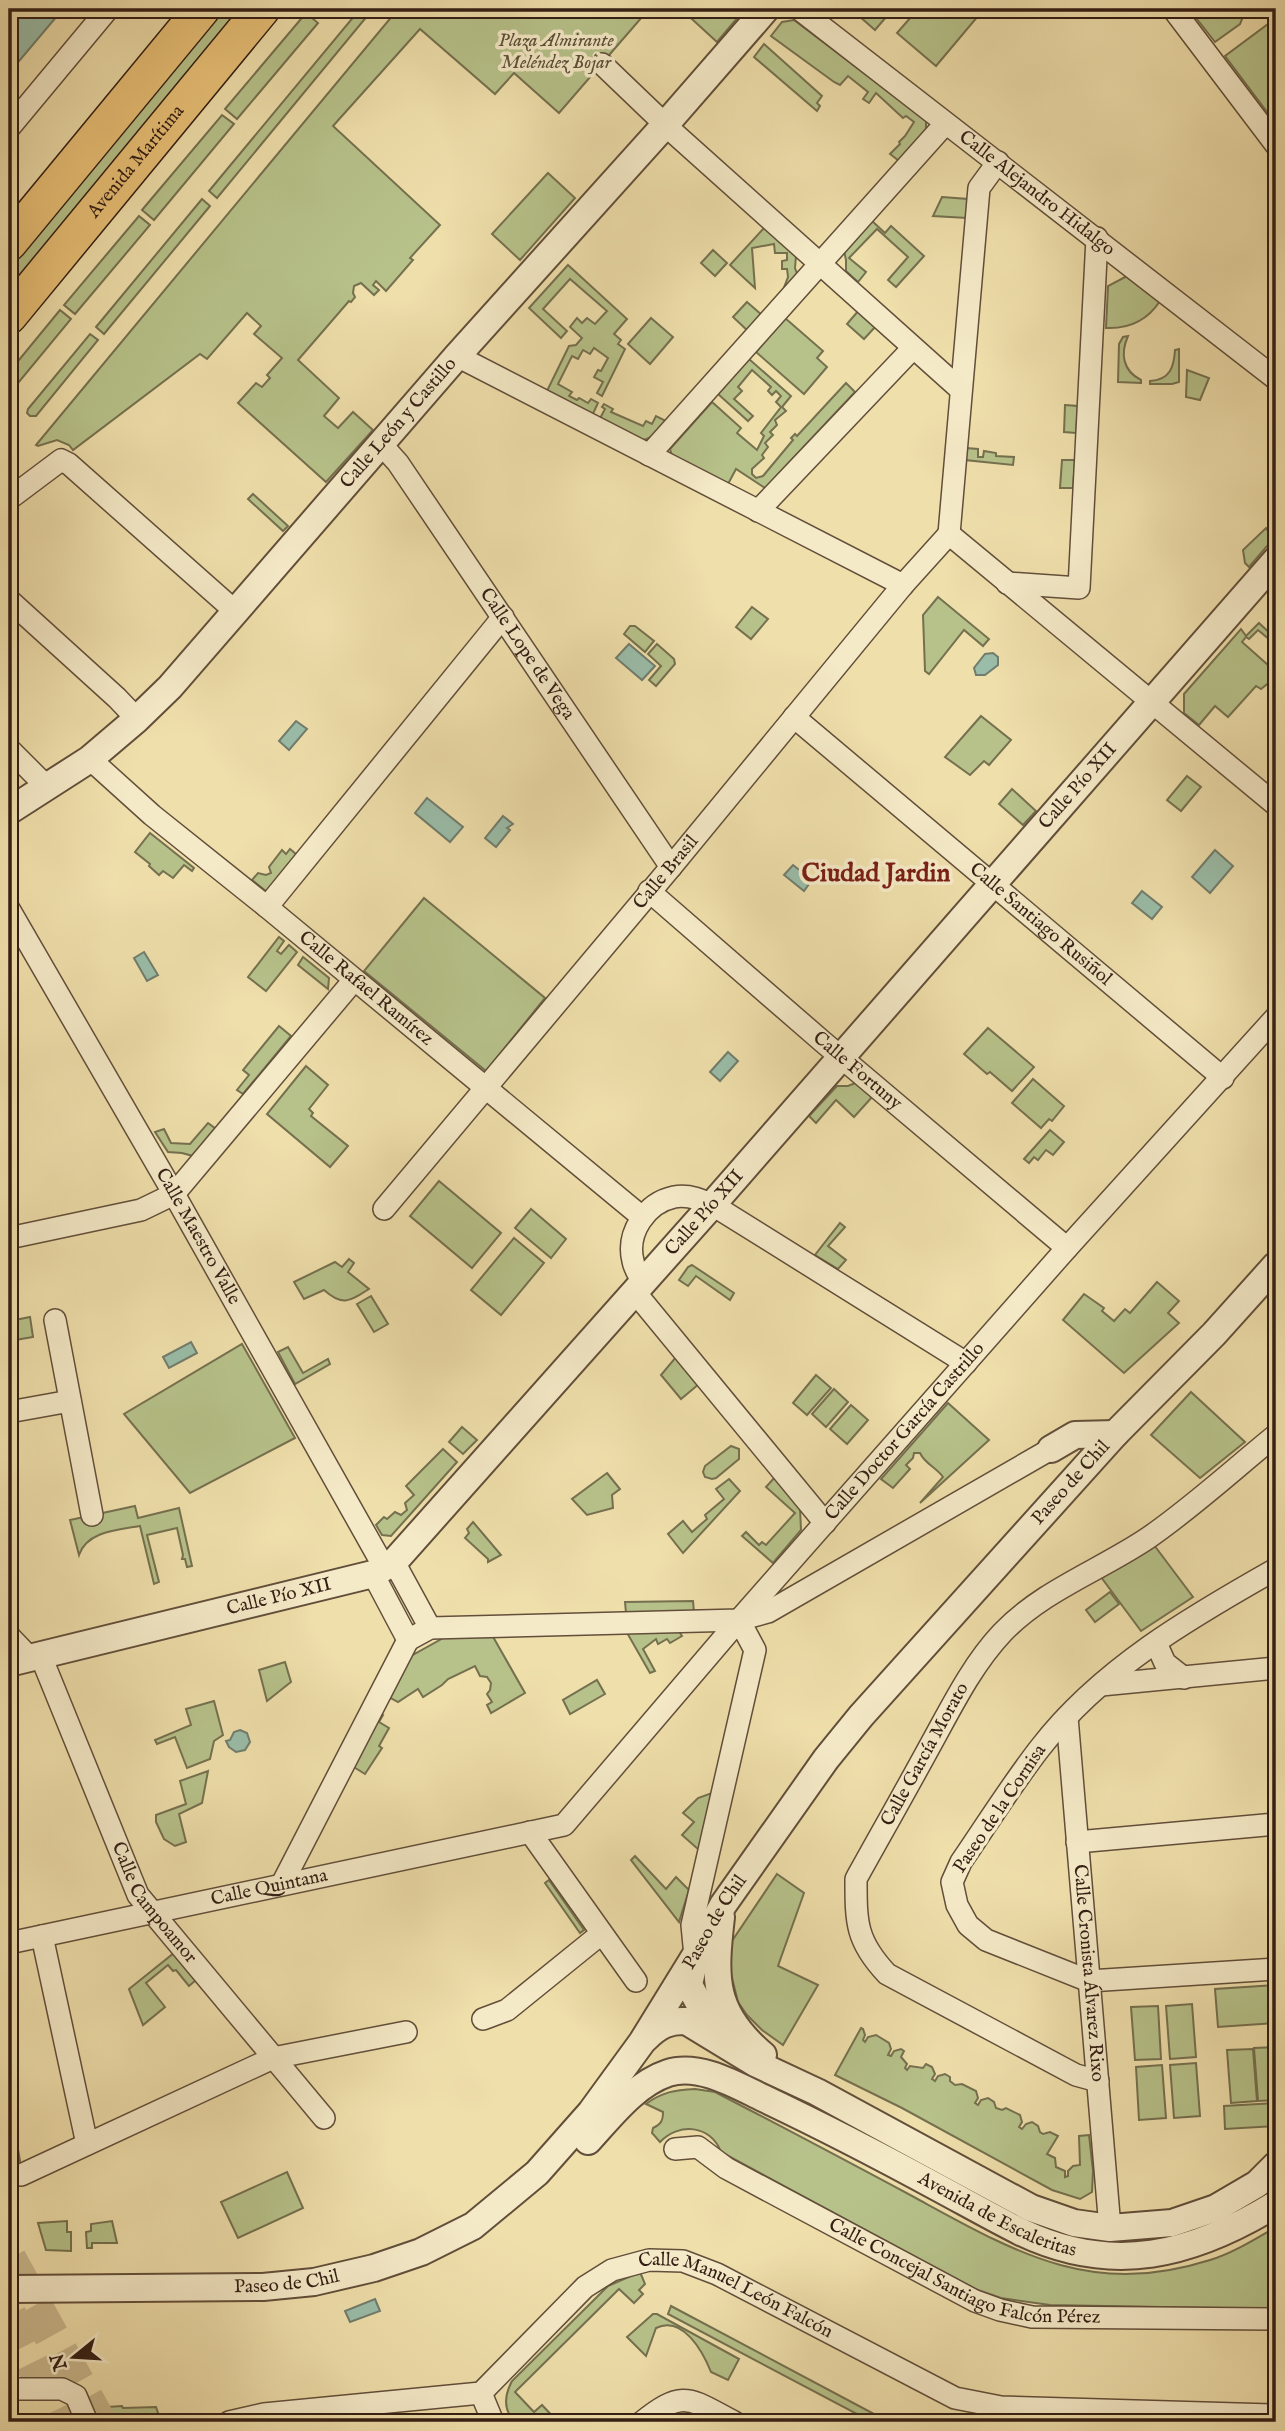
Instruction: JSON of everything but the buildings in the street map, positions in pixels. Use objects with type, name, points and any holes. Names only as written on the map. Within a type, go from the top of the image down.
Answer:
[{"type":"highway","points":[[9,243],[202,9]]},
{"type":"highway","name":"Avenida Marítima","points":[[9,316],[262,9]]},
{"type":"street","points":[[9,128],[108,9]]},
{"type":"street","name":"Calle León y Castillo","points":[[9,811],[90,759],[170,687],[457,356],[666,125],[766,9]]},
{"type":"street","name":"Calle Alejandro Hidalgo","points":[[799,9],[1276,379]]},
{"type":"street","points":[[1173,9],[1276,145]]},
{"type":"street","points":[[602,64],[666,125],[961,390]]},
{"type":"street","points":[[649,456],[945,124]]},
{"type":"street","points":[[998,162],[979,188],[948,534],[1276,805]]},
{"type":"street","points":[[1007,583],[1079,588],[1097,238]]},
{"type":"street","points":[[758,511],[913,348]]},
{"type":"street","points":[[457,356],[902,585]]},
{"type":"street","name":"Calle Lope de Vega","points":[[381,444],[398,463],[671,867]]},
{"type":"street","points":[[9,499],[61,460],[69,464],[236,612]]},
{"type":"street","name":"Calle Brasil","points":[[384,1209],[671,867],[902,585],[948,534]]},
{"type":"street","name":"Calle Pío XII","points":[[26,1658],[383,1568],[712,1205],[1276,560]]},
{"type":"street","points":[[9,600],[137,719]]},
{"type":"street","points":[[267,907],[503,617]]},
{"type":"street","name":"Calle Santiago Rusiñol","points":[[794,717],[1223,1078]]},
{"type":"street","points":[[9,749],[47,787]]},
{"type":"street","name":"Calle Rafael Ramírez","points":[[90,759],[152,815],[642,1217]]},
{"type":"street","name":"Calle Fortuny","points":[[649,891],[1067,1248]]},
{"type":"street","name":"Calle Maestro Valle","points":[[9,909],[174,1194],[383,1568]]},
{"type":"street","points":[[9,1238],[141,1210],[174,1194],[354,980]]},
{"type":"street","name":"Calle Doctor García Castrillo","points":[[530,1832],[564,1825],[739,1620],[1067,1248],[1276,1017]]},
{"type":"street","points":[[825,1523],[638,1286],[632,1261],[632,1238],[642,1217],[656,1203],[675,1197],[694,1197],[712,1205],[966,1363]]},
{"type":"street","name":"Paseo de Chil","points":[[9,2289],[263,2287],[314,2282],[374,2268],[421,2252],[473,2226],[537,2173],[591,2112],[642,2042],[723,1905],[843,1737],[1115,1434],[1214,1334],[1276,1265]]},
{"type":"street","points":[[55,1320],[92,1515]]},
{"type":"street","points":[[9,1412],[70,1401]]},
{"type":"street","points":[[282,1884],[408,1640],[430,1628],[739,1620],[768,1612],[1075,1435],[1115,1434]]},
{"type":"street","name":"Calle García Morato","points":[[1098,2081],[1076,2075],[887,1974],[873,1959],[860,1936],[856,1912],[856,1879],[956,1699],[983,1654],[1003,1632],[1031,1605],[1112,1561],[1150,1536],[1276,1435]]},
{"type":"street","points":[[1051,1449],[1070,1448],[1089,1463]]},
{"type":"street","points":[[383,1568],[430,1628]]},
{"type":"street","points":[[383,1568],[408,1640]]},
{"type":"street","name":"Paseo de la Cornisa","points":[[1276,1569],[1213,1605],[1156,1643],[1101,1685],[1067,1717],[1032,1758],[961,1861],[952,1882],[957,1905],[968,1925],[986,1940],[1089,1981],[1276,1969]]},
{"type":"street","points":[[739,1620],[755,1650],[692,1925],[695,1956],[689,1986],[707,2018],[739,2047],[784,2078]]},
{"type":"street","points":[[9,1636],[26,1658]]},
{"type":"street","points":[[1156,1643],[1165,1663],[1184,1678]]},
{"type":"street","name":"Calle Campoamor","points":[[26,1658],[138,1895],[324,2119]]},
{"type":"street","points":[[1101,1685],[1276,1668]]},
{"type":"street","name":"Calle Cronista Álvarez Rixo","points":[[1067,1717],[1110,2228]]},
{"type":"street","points":[[1077,1842],[1276,1824]]},
{"type":"street","points":[[530,1832],[636,1981]]},
{"type":"street","name":"Calle Quintana","points":[[9,1943],[530,1832]]},
{"type":"street","points":[[723,1905],[716,1977],[720,1998],[727,2013],[741,2034],[761,2054],[817,2091]]},
{"type":"street","points":[[483,2019],[507,2010],[601,1934]]},
{"type":"street","points":[[42,1936],[87,2144]]},
{"type":"street","points":[[679,1983],[671,2000],[675,2021],[683,2035],[878,2155]]},
{"type":"street","points":[[642,2042],[657,2027],[675,2021],[686,2021],[784,2078],[817,2091]]},
{"type":"street","points":[[21,2175],[273,2058],[406,2032]]},
{"type":"street","name":"Avenida de Escaleritas","points":[[473,2226],[539,2191],[620,2106],[648,2082],[670,2072],[690,2071],[730,2082],[878,2155],[1023,2233],[1068,2249],[1117,2257],[1158,2254],[1197,2244],[1252,2219],[1276,2204]]},
{"type":"street","name":"Avenida de Escaleritas","points":[[817,2091],[1031,2208],[1074,2222],[1110,2228],[1172,2223],[1216,2208],[1257,2184],[1276,2165]]},
{"type":"street","name":"Calle Concejal Santiago Falcón Pérez","points":[[675,2148],[698,2147],[726,2168],[975,2301],[1000,2310],[1032,2317],[1276,2319]]},
{"type":"street","name":"Calle Manuel León Falcón","points":[[481,2393],[585,2287],[612,2270],[649,2260],[683,2261],[717,2274],[955,2398],[1002,2407],[1276,2415]]},
{"type":"street","points":[[9,2389],[62,2389],[76,2396],[87,2422]]},
{"type":"street","points":[[229,2422],[264,2413],[481,2393],[492,2422]]},
{"type":"street","points":[[627,2422],[636,2419],[642,2422],[661,2406],[683,2399],[734,2422]]},
{"type":"green space","points":[[222,9],[241,9],[9,289],[9,269]]},
{"type":"green space","points":[[360,9],[373,9],[217,198],[209,191]]},
{"type":"green space","name":"Plaza Almirante Meléndez Bojar","points":[[398,9],[649,9],[559,113],[514,73],[495,94],[420,29],[333,126],[440,225],[410,258],[413,260],[386,291],[376,281],[373,285],[379,290],[374,295],[361,283],[354,286],[355,297],[298,360],[339,398],[324,416],[338,428],[353,412],[373,430],[326,482],[238,403],[256,383],[262,387],[270,378],[267,375],[282,358],[254,334],[261,326],[247,313],[207,359],[200,354],[73,450],[69,445],[57,440],[36,445]]},
{"type":"green space","points":[[681,9],[745,9],[717,42]]},
{"type":"green space","points":[[851,9],[893,9],[875,30]]},
{"type":"green space","points":[[918,9],[984,9],[936,66],[897,33]]},
{"type":"green space","points":[[1189,9],[1246,9],[1240,24],[1215,42]]},
{"type":"green space","points":[[306,13],[318,23],[237,119],[225,109]]},
{"type":"green space","points":[[1276,18],[1276,124],[1225,56]]},
{"type":"green space","points":[[794,20],[926,120],[926,131],[899,161],[890,154],[914,122],[906,116],[903,118],[876,93],[869,103],[863,99],[868,92],[848,76],[840,85],[834,82],[771,36],[782,22]]},
{"type":"green space","points":[[764,44],[822,96],[817,103],[820,106],[817,111],[754,57]]},
{"type":"green space","points":[[222,115],[234,124],[154,220],[142,210]]},
{"type":"green space","points":[[548,173],[575,198],[520,260],[492,234]]},
{"type":"green space","points":[[942,197],[968,199],[967,218],[933,216]]},
{"type":"green space","points":[[202,199],[210,206],[104,334],[96,327]]},
{"type":"green space","points":[[139,216],[150,225],[75,314],[64,305]]},
{"type":"green space","points":[[871,220],[885,233],[891,226],[924,256],[896,287],[888,280],[908,257],[877,229],[849,258],[866,272],[858,282],[846,271],[844,251]]},
{"type":"green space","points":[[765,227],[796,256],[795,268],[798,276],[781,295],[788,277],[787,269],[782,269],[782,261],[787,260],[787,253],[775,253],[774,244],[752,248],[755,288],[730,265]]},
{"type":"green space","points":[[713,250],[727,263],[715,276],[701,263]]},
{"type":"green space","points":[[568,265],[627,319],[614,334],[621,340],[618,344],[625,349],[602,396],[597,393],[603,382],[594,377],[608,358],[594,348],[590,354],[583,350],[578,359],[572,356],[558,384],[572,392],[569,396],[577,400],[579,398],[588,403],[591,399],[598,403],[591,418],[545,395],[569,346],[576,345],[582,338],[570,327],[577,318],[582,323],[587,318],[595,324],[607,311],[570,279],[543,309],[567,331],[561,338],[529,308]]},
{"type":"green space","points":[[1127,276],[1160,301],[1149,314],[1137,322],[1106,328],[1108,286]]},
{"type":"green space","points":[[747,302],[763,316],[749,332],[733,317]]},
{"type":"green space","points":[[60,310],[71,319],[9,394],[9,372]]},
{"type":"green space","points":[[859,310],[876,326],[864,339],[847,324]]},
{"type":"green space","points":[[651,318],[673,337],[650,364],[628,344]]},
{"type":"green space","points":[[785,318],[823,351],[817,358],[827,367],[804,394],[756,352]]},
{"type":"green space","points":[[90,334],[98,340],[36,416],[30,416],[28,409]]},
{"type":"green space","points":[[1128,336],[1124,349],[1125,361],[1130,372],[1141,380],[1141,383],[1118,382],[1119,344],[1123,337]]},
{"type":"green space","points":[[1179,349],[1179,382],[1150,384],[1150,381],[1162,378],[1170,372],[1175,350]]},
{"type":"green space","points":[[749,359],[791,396],[782,407],[786,411],[775,420],[777,425],[770,432],[773,435],[765,443],[768,447],[762,455],[764,458],[752,469],[756,478],[763,476],[793,440],[791,438],[795,434],[797,436],[846,383],[855,392],[765,488],[736,469],[727,486],[673,460],[670,449],[712,402],[741,428],[737,433],[757,450],[764,436],[761,433],[781,407],[776,402],[781,396],[776,391],[772,395],[768,391],[771,387],[752,370],[738,387],[742,391],[734,399],[753,416],[748,421],[718,394]]},
{"type":"green space","points":[[1187,370],[1209,378],[1200,400],[1186,397]]},
{"type":"green space","points":[[604,404],[613,409],[611,412],[643,426],[646,421],[652,424],[656,416],[668,422],[650,438],[635,440],[598,422],[605,409],[602,407]]},
{"type":"green space","points":[[1065,405],[1078,406],[1076,433],[1064,432]]},
{"type":"green space","points":[[966,448],[978,449],[978,457],[983,457],[984,451],[996,453],[996,456],[1014,457],[1013,465],[965,460]]},
{"type":"green space","points":[[1062,460],[1075,460],[1073,488],[1060,488]]},
{"type":"green space","points":[[253,494],[288,526],[283,531],[248,499]]},
{"type":"green space","points":[[1266,528],[1273,539],[1249,567],[1245,563],[1243,550]]},
{"type":"green space","points":[[938,597],[989,639],[983,646],[964,630],[929,674],[925,671],[923,615]]},
{"type":"green space","points":[[752,607],[768,619],[751,639],[736,627]]},
{"type":"green space","points":[[1259,623],[1276,639],[1276,645],[1258,630],[1242,642],[1268,665],[1276,656],[1276,677],[1261,689],[1256,686],[1228,717],[1215,706],[1199,725],[1184,713],[1184,694],[1241,629],[1246,636]]},
{"type":"green space","points":[[630,626],[635,626],[654,641],[645,652],[624,634]]},
{"type":"green space","points":[[657,644],[674,659],[675,664],[656,686],[649,680],[661,666],[648,654]]},
{"type":"green space","points":[[981,716],[1011,740],[989,765],[984,761],[970,775],[945,757]]},
{"type":"green space","points":[[1187,776],[1201,787],[1181,811],[1167,800]]},
{"type":"green space","points":[[1012,789],[1036,811],[1023,825],[999,804]]},
{"type":"green space","points":[[150,833],[194,868],[192,871],[184,865],[173,878],[163,871],[159,875],[149,866],[150,864],[135,852]]},
{"type":"green space","points":[[290,849],[297,855],[267,892],[252,880],[258,873],[271,873],[269,867],[282,850],[286,854]]},
{"type":"green space","points":[[424,898],[545,998],[486,1071],[364,971]]},
{"type":"green space","points":[[279,937],[284,941],[277,951],[281,954],[289,945],[297,952],[266,991],[248,977]]},
{"type":"green space","points":[[303,957],[329,978],[328,989],[298,965]]},
{"type":"green space","points":[[279,1026],[291,1036],[243,1094],[237,1090],[249,1075],[243,1070]]},
{"type":"green space","points":[[988,1028],[1034,1067],[1012,1091],[964,1054]]},
{"type":"green space","points":[[306,1066],[328,1085],[309,1109],[313,1113],[311,1116],[348,1146],[330,1167],[267,1114]]},
{"type":"green space","points":[[1033,1079],[1064,1106],[1052,1121],[1049,1119],[1041,1128],[1012,1103]]},
{"type":"green space","points":[[858,1082],[873,1096],[854,1117],[836,1100],[816,1123],[809,1116],[837,1086]]},
{"type":"green space","points":[[208,1123],[216,1129],[193,1156],[168,1152],[155,1132],[164,1129],[171,1143],[190,1144]]},
{"type":"green space","points":[[1050,1130],[1064,1142],[1053,1155],[1046,1150],[1038,1160],[1034,1157],[1029,1163],[1024,1159]]},
{"type":"green space","points":[[439,1181],[501,1233],[472,1268],[410,1216]]},
{"type":"green space","points":[[531,1209],[566,1239],[551,1258],[515,1228]]},
{"type":"green space","points":[[840,1223],[845,1227],[828,1246],[846,1260],[838,1269],[815,1255]]},
{"type":"green space","points":[[514,1238],[544,1263],[501,1315],[471,1290]]},
{"type":"green space","points":[[349,1259],[354,1263],[348,1272],[369,1289],[346,1300],[336,1299],[324,1290],[304,1299],[294,1282],[335,1262],[342,1267]]},
{"type":"green space","points":[[692,1265],[734,1293],[730,1300],[696,1276],[688,1286],[679,1280]]},
{"type":"green space","points":[[1157,1282],[1179,1301],[1168,1313],[1179,1323],[1124,1373],[1063,1320],[1084,1294],[1104,1308],[1102,1311],[1114,1321],[1125,1309],[1130,1313]]},
{"type":"green space","points":[[371,1296],[388,1324],[374,1332],[357,1304]]},
{"type":"green space","points":[[9,1300],[15,1320],[30,1317],[33,1337],[15,1340]]},
{"type":"green space","points":[[242,1344],[295,1438],[190,1493],[124,1414]]},
{"type":"green space","points":[[288,1347],[303,1373],[328,1359],[330,1364],[295,1384],[278,1352]]},
{"type":"green space","points":[[676,1357],[699,1384],[681,1399],[661,1375]]},
{"type":"green space","points":[[816,1375],[831,1388],[807,1415],[793,1403]]},
{"type":"green space","points":[[834,1389],[848,1402],[826,1427],[812,1414]]},
{"type":"green space","points":[[1191,1392],[1245,1442],[1200,1478],[1151,1435]]},
{"type":"green space","points":[[948,1403],[989,1440],[920,1503],[943,1477],[920,1453],[914,1453],[906,1465],[910,1469],[893,1488],[881,1479]]},
{"type":"green space","points":[[851,1405],[868,1420],[847,1444],[830,1429]]},
{"type":"green space","points":[[462,1427],[477,1440],[463,1454],[449,1442]]},
{"type":"green space","points":[[731,1446],[739,1449],[739,1459],[716,1478],[705,1477],[705,1466]]},
{"type":"green space","points":[[443,1449],[457,1462],[391,1536],[382,1535],[376,1525],[384,1517],[387,1519],[395,1512],[401,1515],[407,1510],[405,1503],[414,1495],[406,1486]]},
{"type":"green space","points":[[607,1473],[620,1489],[612,1495],[613,1508],[587,1515],[572,1499]]},
{"type":"green space","points":[[775,1477],[800,1508],[801,1530],[773,1563],[742,1536],[746,1532],[759,1545],[762,1542],[766,1545],[795,1513],[766,1487]]},
{"type":"green space","points":[[729,1479],[740,1491],[683,1553],[668,1534],[683,1521],[692,1532],[707,1519],[705,1515],[724,1499],[716,1489]]},
{"type":"green space","points":[[135,1506],[138,1518],[179,1508],[192,1566],[187,1567],[185,1559],[182,1559],[177,1528],[147,1535],[159,1582],[154,1584],[140,1526],[96,1536],[83,1547],[79,1555],[70,1520]]},
{"type":"green space","points":[[473,1522],[501,1555],[488,1562],[465,1538],[469,1533],[467,1529]]},
{"type":"green space","points":[[1154,1545],[1193,1597],[1141,1631],[1101,1577]]},
{"type":"green space","points":[[1110,1592],[1119,1604],[1095,1622],[1086,1610]]},
{"type":"green space","points":[[693,1601],[694,1612],[626,1613],[625,1602]]},
{"type":"green space","points":[[678,1630],[682,1636],[670,1643],[667,1639],[658,1644],[656,1639],[643,1649],[655,1671],[650,1673],[626,1631]]},
{"type":"green space","points":[[492,1635],[525,1693],[491,1713],[487,1705],[492,1702],[487,1694],[491,1683],[487,1677],[480,1676],[475,1666],[448,1679],[423,1697],[418,1689],[398,1702],[389,1697],[411,1656],[447,1636]]},
{"type":"green space","points":[[285,1662],[291,1682],[267,1701],[259,1670]]},
{"type":"green space","points":[[597,1680],[605,1694],[570,1714],[563,1700]]},
{"type":"green space","points":[[214,1701],[223,1735],[214,1741],[210,1759],[187,1768],[175,1737],[157,1744],[155,1740],[191,1725],[186,1709]]},
{"type":"green space","points":[[380,1714],[383,1715],[379,1722],[389,1728],[379,1746],[382,1748],[365,1774],[352,1766]]},
{"type":"green space","points":[[208,1771],[202,1803],[179,1814],[186,1842],[175,1846],[164,1839],[156,1822],[156,1815],[186,1804],[180,1781]]},
{"type":"green space","points":[[712,1793],[699,1850],[682,1835],[694,1822],[683,1813],[698,1798]]},
{"type":"green space","points":[[635,1856],[666,1889],[676,1877],[689,1890],[679,1922],[631,1860]]},
{"type":"green space","points":[[777,1874],[804,1893],[778,1966],[818,1985],[783,2045],[762,2030],[738,2002],[728,1962],[732,1941]]},
{"type":"green space","points":[[549,1880],[584,1930],[580,1933],[545,1883]]},
{"type":"green space","points":[[174,1953],[196,1980],[189,1986],[176,1970],[173,1971],[168,1965],[146,1983],[165,2007],[143,2025],[129,1989]]},
{"type":"green space","points":[[1276,1985],[1276,2023],[1218,2027],[1215,1989]]},
{"type":"green space","points":[[1192,2004],[1196,2057],[1170,2059],[1166,2006]]},
{"type":"green space","points":[[1158,2006],[1161,2059],[1135,2060],[1131,2007]]},
{"type":"green space","points":[[861,2028],[865,2042],[868,2037],[876,2035],[889,2043],[891,2049],[888,2055],[891,2056],[894,2051],[901,2049],[904,2051],[901,2057],[907,2064],[907,2070],[910,2066],[923,2068],[926,2064],[932,2067],[935,2074],[932,2079],[935,2081],[938,2076],[945,2074],[955,2085],[962,2084],[976,2091],[978,2098],[975,2103],[978,2105],[981,2100],[988,2098],[994,2102],[996,2108],[1006,2108],[1020,2115],[1022,2122],[1019,2127],[1022,2129],[1032,2122],[1043,2134],[1050,2132],[1058,2136],[1047,2154],[1055,2158],[1056,2167],[1065,2171],[1065,2177],[1073,2166],[1080,2165],[1079,2136],[1089,2135],[1093,2171],[1092,2192],[1080,2199],[1052,2190],[902,2108],[835,2075]]},
{"type":"green space","points":[[1276,2047],[1276,2100],[1258,2101],[1254,2048]]},
{"type":"green space","points":[[1253,2049],[1257,2101],[1231,2103],[1227,2050]]},
{"type":"green space","points":[[1196,2063],[1200,2116],[1174,2118],[1170,2065]]},
{"type":"green space","points":[[1162,2065],[1166,2118],[1139,2120],[1136,2067]]},
{"type":"green space","points":[[695,2089],[715,2092],[986,2235],[1055,2263],[1090,2271],[1127,2274],[1167,2270],[1219,2257],[1276,2227],[1276,2309],[1050,2305],[1001,2298],[975,2289],[721,2152],[710,2136],[702,2132],[694,2129],[676,2131],[660,2142],[652,2133],[653,2128],[661,2122],[663,2112],[646,2104],[669,2092]]},
{"type":"green space","points":[[1276,2103],[1276,2126],[1225,2129],[1224,2106]]},
{"type":"green space","points":[[12,2115],[20,2161],[9,2166],[9,2116]]},
{"type":"green space","points":[[287,2172],[303,2208],[238,2238],[221,2202]]},
{"type":"green space","points":[[67,2221],[67,2232],[71,2232],[71,2251],[46,2250],[38,2223]]},
{"type":"green space","points":[[112,2221],[117,2243],[92,2243],[92,2248],[87,2248],[86,2232],[91,2231],[91,2224]]},
{"type":"green space","points":[[640,2272],[645,2284],[639,2290],[643,2294],[634,2303],[619,2289],[515,2392],[534,2412],[542,2405],[558,2422],[515,2422],[508,2413],[506,2403],[512,2381],[608,2286]]},
{"type":"green space","points":[[671,2306],[889,2422],[872,2422],[668,2314]]},
{"type":"green space","points":[[653,2314],[739,2359],[728,2380],[711,2372],[691,2338],[675,2327],[666,2325],[656,2328],[646,2356],[627,2337]]},
{"type":"green space","points":[[156,2407],[161,2422],[98,2422],[92,2408]]},
{"type":"green space","points":[[684,2410],[712,2422],[660,2422],[664,2417]]},
{"type":"shaded area","points":[[9,9],[63,9],[9,73]]},
{"type":"shaded area","points":[[629,644],[655,666],[642,680],[616,658]]},
{"type":"shaded area","points":[[993,653],[998,657],[998,665],[985,675],[976,675],[974,668],[985,654]]},
{"type":"shaded area","points":[[296,721],[307,729],[289,750],[279,741]]},
{"type":"shaded area","points":[[427,798],[463,827],[450,842],[415,813]]},
{"type":"shaded area","points":[[503,816],[513,824],[507,828],[510,830],[496,847],[485,838]]},
{"type":"shaded area","points":[[1215,850],[1233,866],[1210,893],[1192,877]]},
{"type":"shaded area","points":[[793,865],[812,880],[804,891],[784,875]]},
{"type":"shaded area","points":[[1142,891],[1162,907],[1152,919],[1132,903]]},
{"type":"shaded area","points":[[144,952],[158,975],[147,981],[134,958]]},
{"type":"shaded area","points":[[728,1052],[738,1061],[720,1081],[710,1072]]},
{"type":"shaded area","points":[[191,1342],[197,1353],[169,1368],[163,1357]]},
{"type":"shaded area","points":[[240,1730],[247,1733],[250,1742],[245,1750],[236,1752],[226,1741],[230,1740],[234,1732]]},
{"type":"shaded area","points":[[375,2299],[380,2311],[350,2322],[345,2311]]},
{"type":"tunnel","points":[[9,2259],[99,2422]]},
{"type":"tunnel","points":[[9,2315],[62,2422]]},
{"type":"district","name":"Ciudad Jardin","points":[[876,873]]}]
